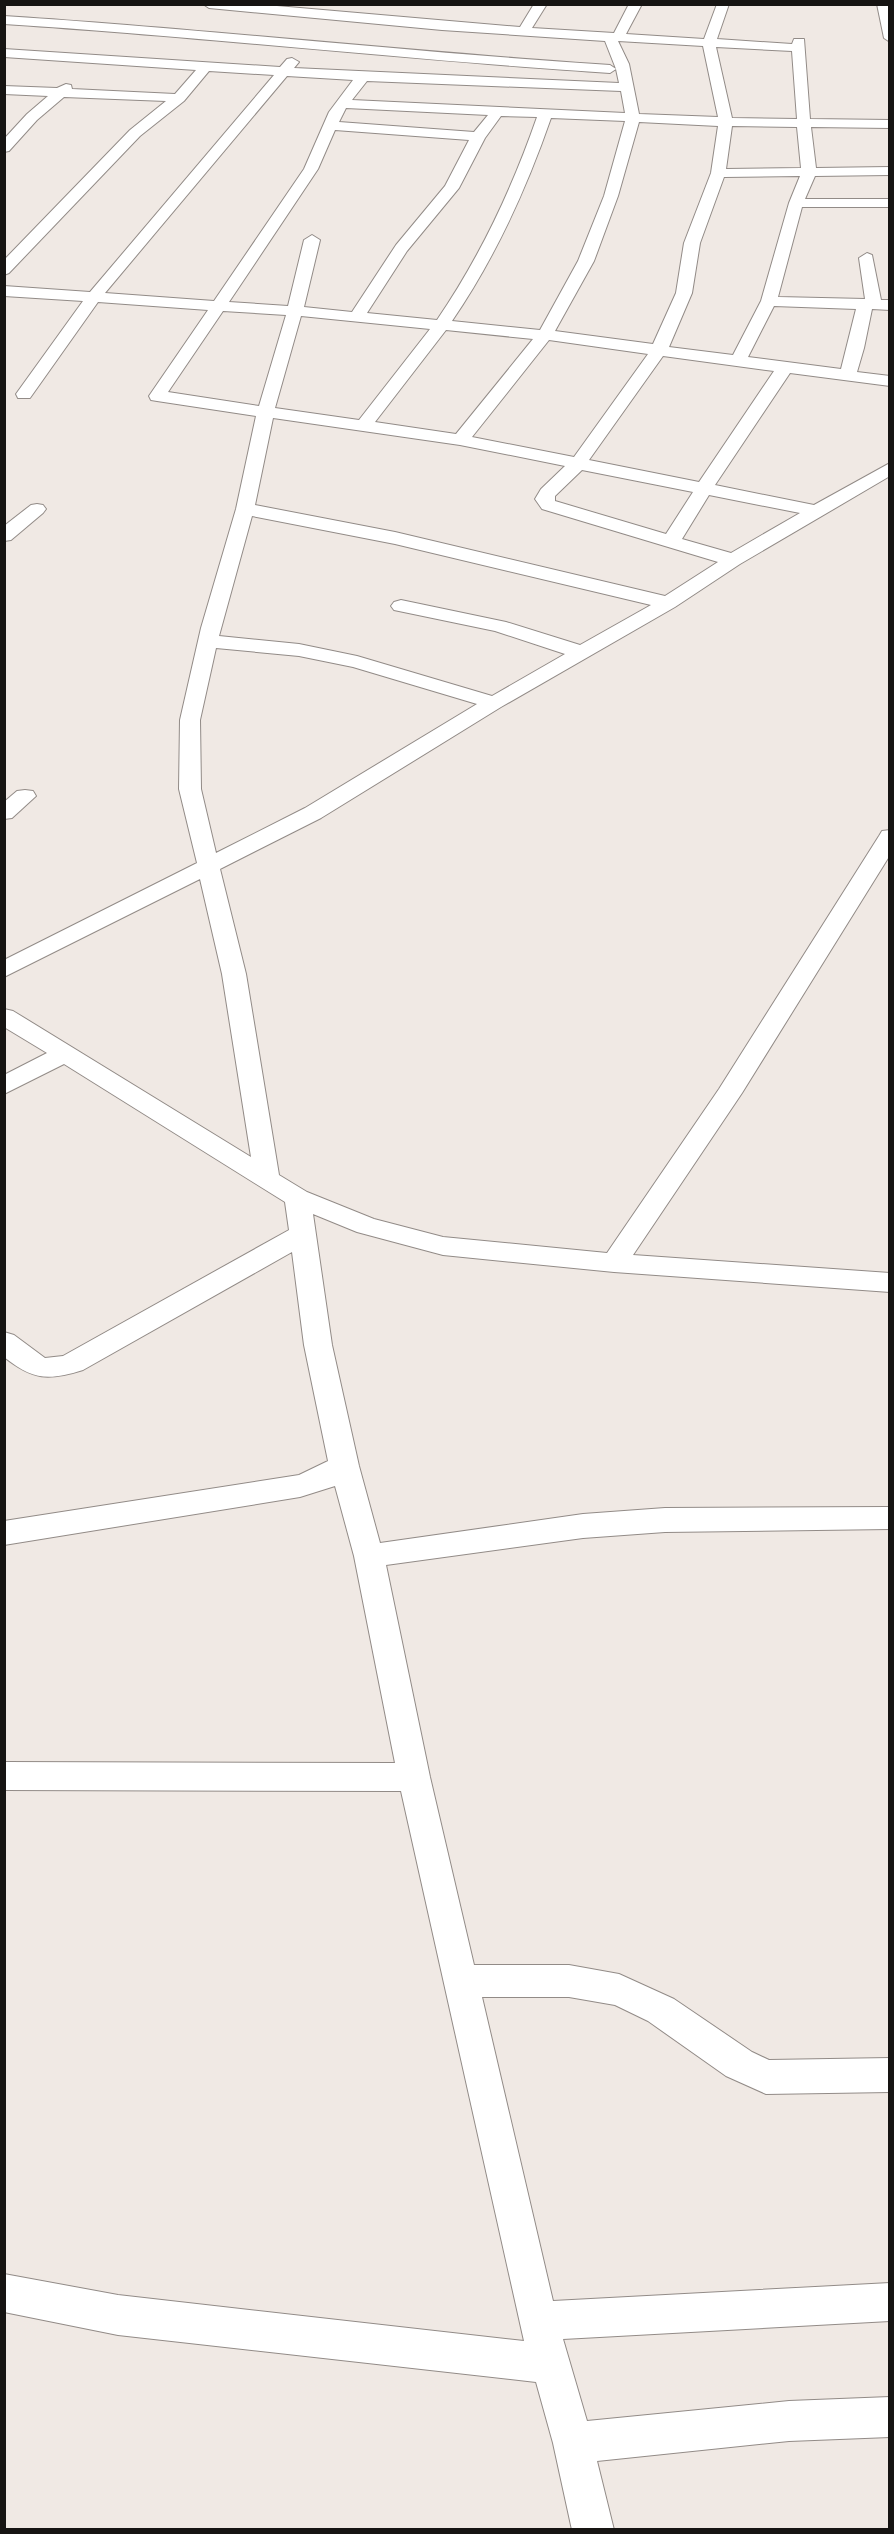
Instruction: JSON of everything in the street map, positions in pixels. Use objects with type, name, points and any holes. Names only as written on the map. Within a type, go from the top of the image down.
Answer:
[{"type":"street","points":[[209,4],[306,8],[432,20],[523,32],[709,44],[799,45],[798,64],[808,173],[796,203],[769,301],[738,361]]},
{"type":"street","points":[[523,32],[541,4]]},
{"type":"street","points":[[460,440],[545,335],[586,261],[611,196],[633,117],[614,37],[636,4]]},
{"type":"street","points":[[723,4],[709,44],[726,122],[717,173],[692,243],[684,293],[659,350],[578,464],[544,496],[548,505],[733,560]]},
{"type":"street","points":[[883,4],[890,38]]},
{"type":"street","points":[[4,20],[113,26],[523,64],[623,70]]},
{"type":"street","points":[[24,394],[93,298],[285,72],[304,43]]},
{"type":"street","points":[[4,53],[363,77],[627,87]]},
{"type":"street","points":[[4,148],[32,117],[98,59]]},
{"type":"street","points":[[4,270],[135,133],[179,98],[205,67]]},
{"type":"street","points":[[363,77],[342,104],[330,125],[311,169],[157,396],[165,399],[266,410],[460,440],[817,511]]},
{"type":"street","points":[[4,90],[179,98]]},
{"type":"street","points":[[342,104],[726,122],[890,124]]},
{"type":"street","points":[[356,317],[401,248],[452,188],[478,137],[497,112]]},
{"type":"street","points":[[364,425],[441,325],[486,253],[512,205],[545,114]]},
{"type":"street","points":[[330,125],[478,137]]},
{"type":"street","points":[[717,173],[890,171]]},
{"type":"street","points":[[796,203],[890,203]]},
{"type":"street","points":[[267,1179],[234,974],[190,789],[190,720],[208,641],[245,509],[266,410],[295,311],[312,240]]},
{"type":"street","points":[[847,375],[856,348],[876,304],[867,258]]},
{"type":"street","points":[[4,291],[295,311],[545,335],[890,381]]},
{"type":"street","points":[[769,301],[876,304]]},
{"type":"street","points":[[672,540],[785,367]]},
{"type":"street","points":[[4,970],[313,813],[668,603],[733,560],[890,468]]},
{"type":"street","points":[[4,536],[37,509]]},
{"type":"street","points":[[245,509],[395,538],[668,603]]},
{"type":"street","points":[[401,606],[500,626],[583,653]]},
{"type":"street","points":[[208,641],[299,650],[357,662],[494,704]]},
{"type":"street","points":[[4,813],[25,796]]},
{"type":"street","points":[[614,1263],[729,1093],[890,836]]},
{"type":"street","points":[[4,1016],[298,1198],[366,1226],[443,1246],[614,1263],[890,1283]]},
{"type":"street","points":[[4,1086],[66,1053]]},
{"type":"street","points":[[298,1198],[318,1345],[344,1466],[369,1556],[414,1777],[538,2321],[573,2443],[593,2529]]},
{"type":"street","points":[[4,1342],[40,1368],[47,1370],[73,1363],[302,1235]]},
{"type":"street","points":[[4,1533],[300,1486],[324,1478],[344,1466]]},
{"type":"street","points":[[369,1556],[595,1525],[665,1520],[890,1518]]},
{"type":"street","points":[[4,1776],[414,1777]]},
{"type":"street","points":[[460,1981],[569,1982],[620,1990],[661,2010],[739,2064],[766,2077],[890,2075]]},
{"type":"street","points":[[4,2293],[118,2315],[551,2364]]},
{"type":"street","points":[[538,2321],[890,2302]]},
{"type":"street","points":[[573,2443],[789,2421],[890,2417]]}]
